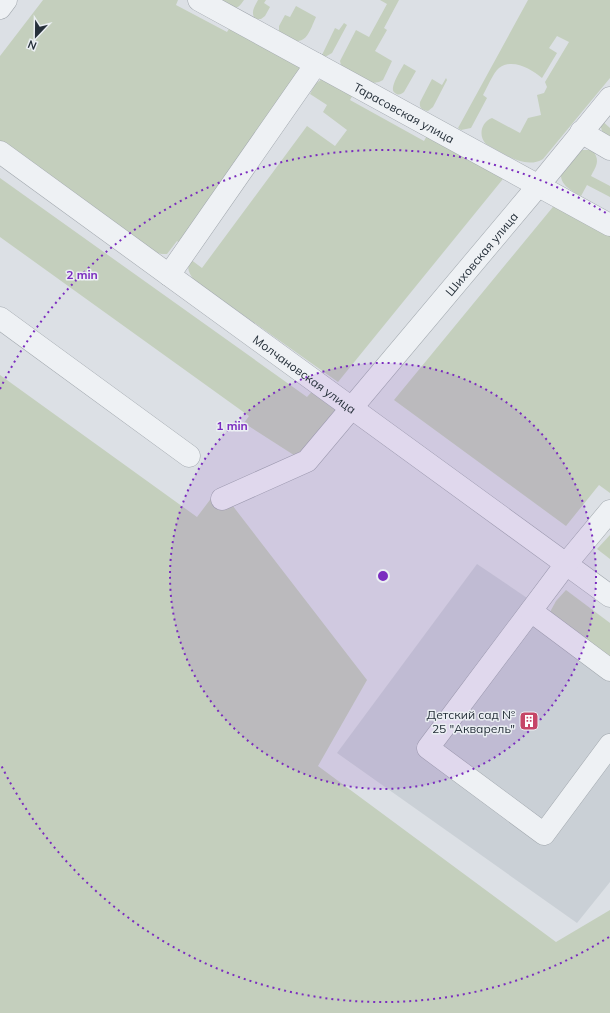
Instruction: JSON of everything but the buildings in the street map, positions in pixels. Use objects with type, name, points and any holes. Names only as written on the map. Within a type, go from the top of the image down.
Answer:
[{"type":"street","points":[[0,8],[6,0]]},
{"type":"street","name":"Тарасовская улица","points":[[199,0],[610,225]]},
{"type":"street","points":[[169,275],[316,64]]},
{"type":"street","name":"Шиховская улица","points":[[222,499],[307,461],[610,98]]},
{"type":"street","points":[[581,132],[610,149]]},
{"type":"street","name":"Молчановская улица","points":[[0,152],[610,596]]},
{"type":"street","points":[[0,318],[189,456]]},
{"type":"street","points":[[610,511],[566,564],[428,748],[544,834],[610,745]]},
{"type":"street","points":[[530,611],[610,670]]},
{"type":"shaded area","points":[[477,564],[536,604],[610,658],[610,882],[577,923],[337,753]]},
{"type":"green space","points":[[43,0],[178,0],[176,5],[227,32],[232,24],[303,69],[180,243],[177,241],[167,254],[157,253],[0,143],[0,56]]},
{"type":"green space","points":[[219,0],[244,0],[239,7],[234,8]]},
{"type":"green space","points":[[258,0],[266,0],[264,3],[270,7],[265,16],[261,19],[257,19],[253,15],[254,8]]},
{"type":"green space","points":[[380,0],[399,0],[384,28],[387,30],[375,51],[392,61],[383,80],[373,83],[346,69],[341,65],[340,61],[356,30],[369,37],[387,4]]},
{"type":"green space","points":[[528,0],[610,0],[610,78],[543,159],[529,163],[507,156],[486,144],[481,133],[485,123],[492,118],[520,133],[528,118],[541,115],[537,95],[544,93],[547,87],[545,82],[569,42],[557,36],[549,48],[557,53],[542,78],[533,71],[522,66],[516,64],[504,65],[497,70],[492,77],[483,95],[487,98],[471,128],[461,130],[458,128]]},
{"type":"green space","points":[[296,6],[316,17],[307,36],[300,41],[295,41],[279,31],[279,26],[285,15],[290,17]]},
{"type":"green space","points":[[344,23],[347,25],[332,53],[325,57],[321,57],[335,28],[339,30]]},
{"type":"green space","points":[[404,64],[416,71],[404,92],[398,94],[393,91],[393,88]]},
{"type":"green space","points":[[446,78],[447,80],[433,107],[428,111],[421,108],[420,102],[432,79],[442,85]]},
{"type":"green space","points":[[322,79],[355,91],[350,100],[424,141],[429,132],[507,174],[338,382],[194,280],[189,273],[188,268],[190,259],[202,268],[307,126],[335,146],[347,130],[323,112],[327,105],[310,94],[315,84]]},
{"type":"green space","points":[[601,120],[610,128],[610,135],[607,139],[602,130]]},
{"type":"green space","points":[[582,150],[591,150],[596,155],[596,167],[591,176],[610,186],[610,197],[587,185],[581,196],[563,183],[561,175],[562,170],[574,155]]},
{"type":"green space","points":[[0,178],[307,397],[316,387],[343,407],[300,459],[244,423],[249,416],[0,237]]},
{"type":"green space","points":[[557,202],[610,232],[610,493],[599,485],[566,526],[394,400]]},
{"type":"green space","points":[[0,375],[197,517],[219,488],[367,680],[318,766],[556,942],[610,910],[610,1013],[0,1013]]},
{"type":"green space","points":[[610,535],[610,559],[597,549]]},
{"type":"green space","points":[[566,590],[610,623],[610,665],[550,612],[556,601]]},
{"type":"place","name":"Детский сад № 25 \"Акварель\"","points":[[529,721]]}]
